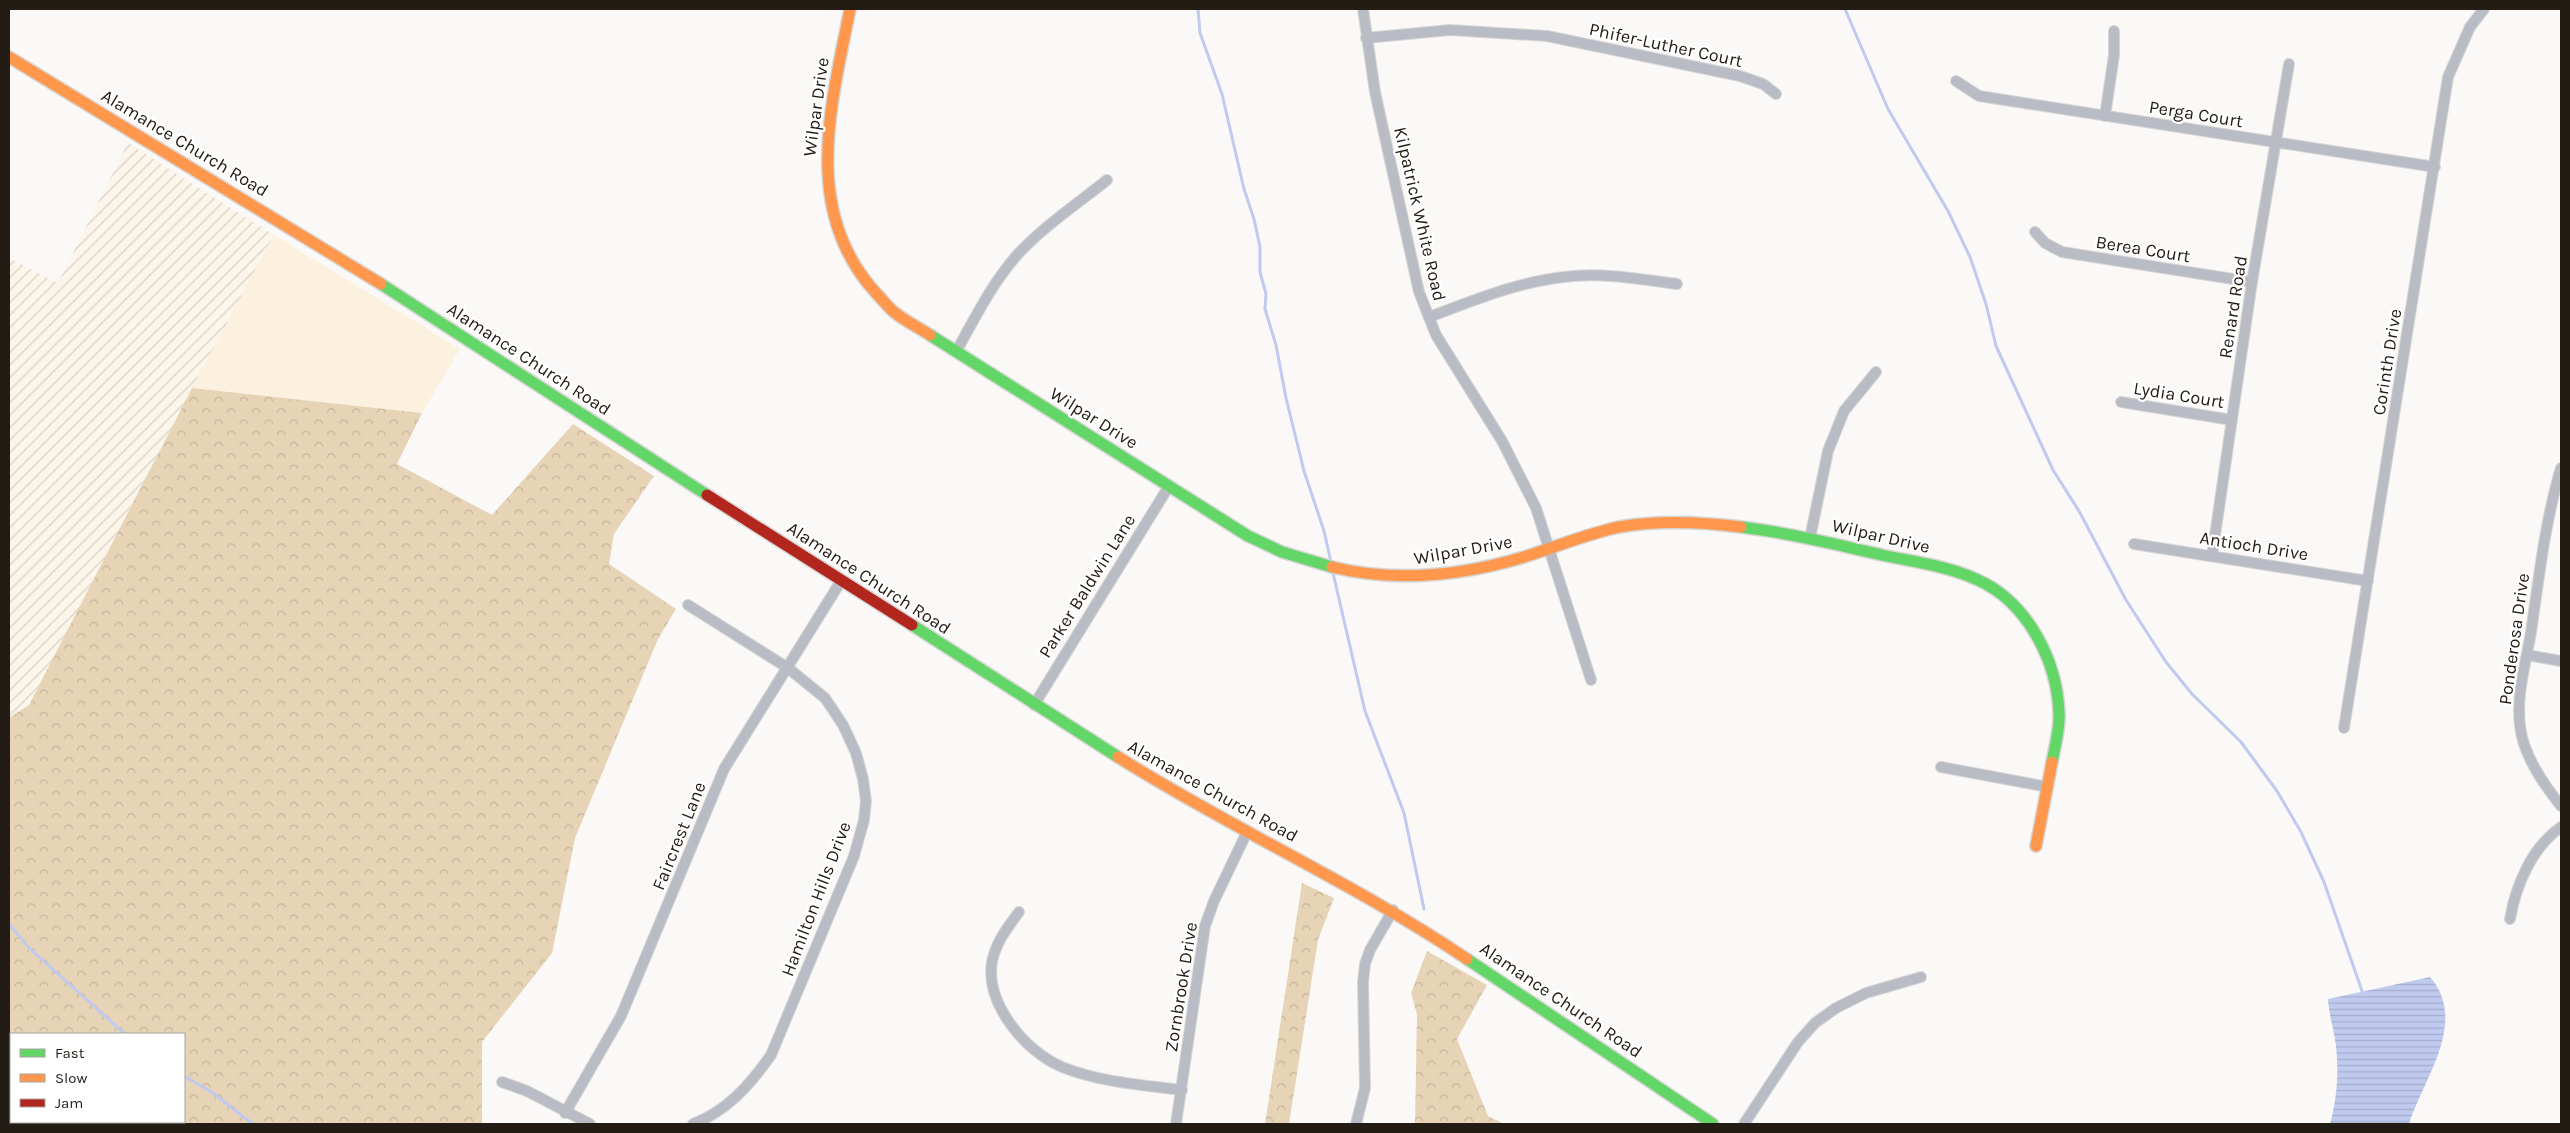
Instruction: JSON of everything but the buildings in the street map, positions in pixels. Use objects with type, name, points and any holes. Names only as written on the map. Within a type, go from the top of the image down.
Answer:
[{"type":"main road","name":"Wilpar Drive","points":[[850,9],[825,153],[828,198],[833,220],[854,268],[877,297],[894,312],[1248,536],[1310,563],[1353,573],[1398,578],[1442,576],[1523,557],[1630,525],[1673,521],[1713,523],[1810,538],[1949,570],[1990,587],[2023,616],[2046,655],[2060,712],[2036,846]]},
{"type":"main road","name":"Alamance Church Road","points":[[9,57],[370,276],[1034,705],[1126,762],[1247,832],[1392,910],[1470,959],[1712,1124]]},
{"type":"street","name":"Kilpatrick White Road","points":[[1363,9],[1375,92],[1419,292],[1436,335],[1520,474],[1536,508],[1591,680]]},
{"type":"street","name":"Corinth Drive","points":[[2344,728],[2448,77],[2470,27],[2484,9]]},
{"type":"street","name":"Phifer-Luther Court","points":[[1366,38],[1450,30],[1547,36],[1740,76],[1763,84],[1776,94]]},
{"type":"street","points":[[2105,116],[2114,55],[2114,31]]},
{"type":"street","name":"Renard Road","points":[[2212,556],[2252,282],[2288,64]]},
{"type":"street","name":"Perga Court","points":[[1956,81],[1979,96],[2434,168]]},
{"type":"street","points":[[956,352],[991,288],[1018,254],[1045,229],[1107,180]]},
{"type":"street","name":"Berea Court","points":[[2035,232],[2045,243],[2062,252],[2252,282]]},
{"type":"street","points":[[1429,317],[1510,287],[1564,276],[1597,275],[1677,284]]},
{"type":"street","points":[[1810,538],[1828,451],[1844,411],[1876,372]]},
{"type":"street","name":"Lydia Court","points":[[2121,402],[2232,420]]},
{"type":"street","name":"Ponderosa Drive","points":[[2561,468],[2546,539],[2520,688],[2520,727],[2534,764],[2547,790],[2561,806]]},
{"type":"street","name":"Parker Baldwin Lane","points":[[1034,705],[1169,486]]},
{"type":"street","name":"Antioch Drive","points":[[2134,544],[2368,581]]},
{"type":"street","name":"Faircrest Lane","points":[[565,1113],[622,1016],[724,770],[841,580]]},
{"type":"street","name":"Hamilton Hills Drive","points":[[688,605],[788,668],[825,698],[844,726],[856,753],[863,779],[866,801],[864,820],[847,872],[771,1055],[755,1077],[714,1116],[693,1124]]},
{"type":"street","points":[[2527,655],[2561,660]]},
{"type":"street","points":[[1941,767],[2048,787]]},
{"type":"street","points":[[2510,919],[2513,903],[2532,857],[2558,830]]},
{"type":"street","name":"Zornbrook Drive","points":[[1176,1124],[1205,926],[1214,901],[1247,832]]},
{"type":"street","points":[[1356,1124],[1365,1088],[1363,982],[1365,964],[1370,950],[1392,910]]},
{"type":"street","points":[[1019,912],[1000,939],[992,963],[993,988],[1004,1014],[1022,1036],[1041,1055],[1062,1067],[1112,1081],[1182,1090]]},
{"type":"street","points":[[1744,1124],[1798,1042],[1815,1023],[1836,1008],[1866,993],[1921,976]]},
{"type":"street","points":[[502,1082],[527,1091],[565,1113],[590,1124]]},
{"type":"shaded area","points":[[128,143],[274,235],[29,705],[9,718],[9,258],[58,283]]},
{"type":"shaded area","points":[[274,235],[460,349],[422,413],[192,388]]},
{"type":"green space","points":[[192,388],[422,413],[397,464],[492,515],[573,424],[654,476],[614,534],[609,564],[676,609],[658,639],[575,838],[552,953],[482,1042],[482,1124],[92,1124],[185,1123],[185,1033],[10,1033],[9,1054],[9,718],[29,705]]},
{"type":"green space","points":[[1302,883],[1334,898],[1318,940],[1289,1124],[1265,1124]]},
{"type":"green space","points":[[1427,951],[1487,985],[1457,1039],[1488,1116],[1504,1124],[1415,1124],[1417,1014],[1411,993]]},
{"type":"water","points":[[2430,977],[2441,994],[2445,1013],[2444,1031],[2432,1070],[2409,1124],[2330,1124],[2336,1095],[2337,1066],[2336,1046],[2328,999]]},
{"type":"waterway","points":[[1198,9],[1200,33],[1222,94],[1244,189],[1254,219],[1260,247],[1260,272],[1266,294],[1265,309],[1276,345],[1286,398],[1304,471],[1324,531],[1331,562]]},
{"type":"waterway","points":[[1845,9],[1888,109],[1948,211],[1970,257],[1986,304],[1996,346],[2053,470],[2079,511],[2126,600],[2166,662],[2192,694],[2241,742],[2277,791],[2301,832],[2324,882],[2362,995]]},
{"type":"waterway","points":[[1333,573],[1365,711],[1404,813],[1424,909]]},
{"type":"waterway","points":[[9,924],[30,949],[124,1033]]},
{"type":"waterway","points":[[185,1077],[210,1091],[253,1124]]},
{"type":"traffic: fast","points":[[381,284],[707,495]]},
{"type":"traffic: fast","points":[[930,335],[1248,536],[1282,552],[1332,567]]},
{"type":"traffic: fast","points":[[1741,527],[1812,539],[1943,568],[1967,575],[1995,590],[2025,618],[2045,653],[2052,673],[2059,713],[2057,738],[2052,762]]},
{"type":"traffic: fast","points":[[912,625],[1118,757]]},
{"type":"traffic: fast","points":[[1467,959],[1713,1124]]},
{"type":"traffic: slow","points":[[850,9],[830,120],[828,157],[830,193],[838,228],[853,261],[876,293],[894,312],[930,335]]},
{"type":"traffic: slow","points":[[9,57],[381,284]]},
{"type":"traffic: slow","points":[[1332,567],[1381,575],[1405,576],[1453,573],[1500,564],[1619,527],[1649,523],[1680,522],[1741,527]]},
{"type":"traffic: slow","points":[[1118,757],[1205,808],[1382,906],[1467,959]]},
{"type":"traffic: slow","points":[[2036,846],[2052,762]]},
{"type":"traffic: jam","points":[[707,495],[912,625]]}]
